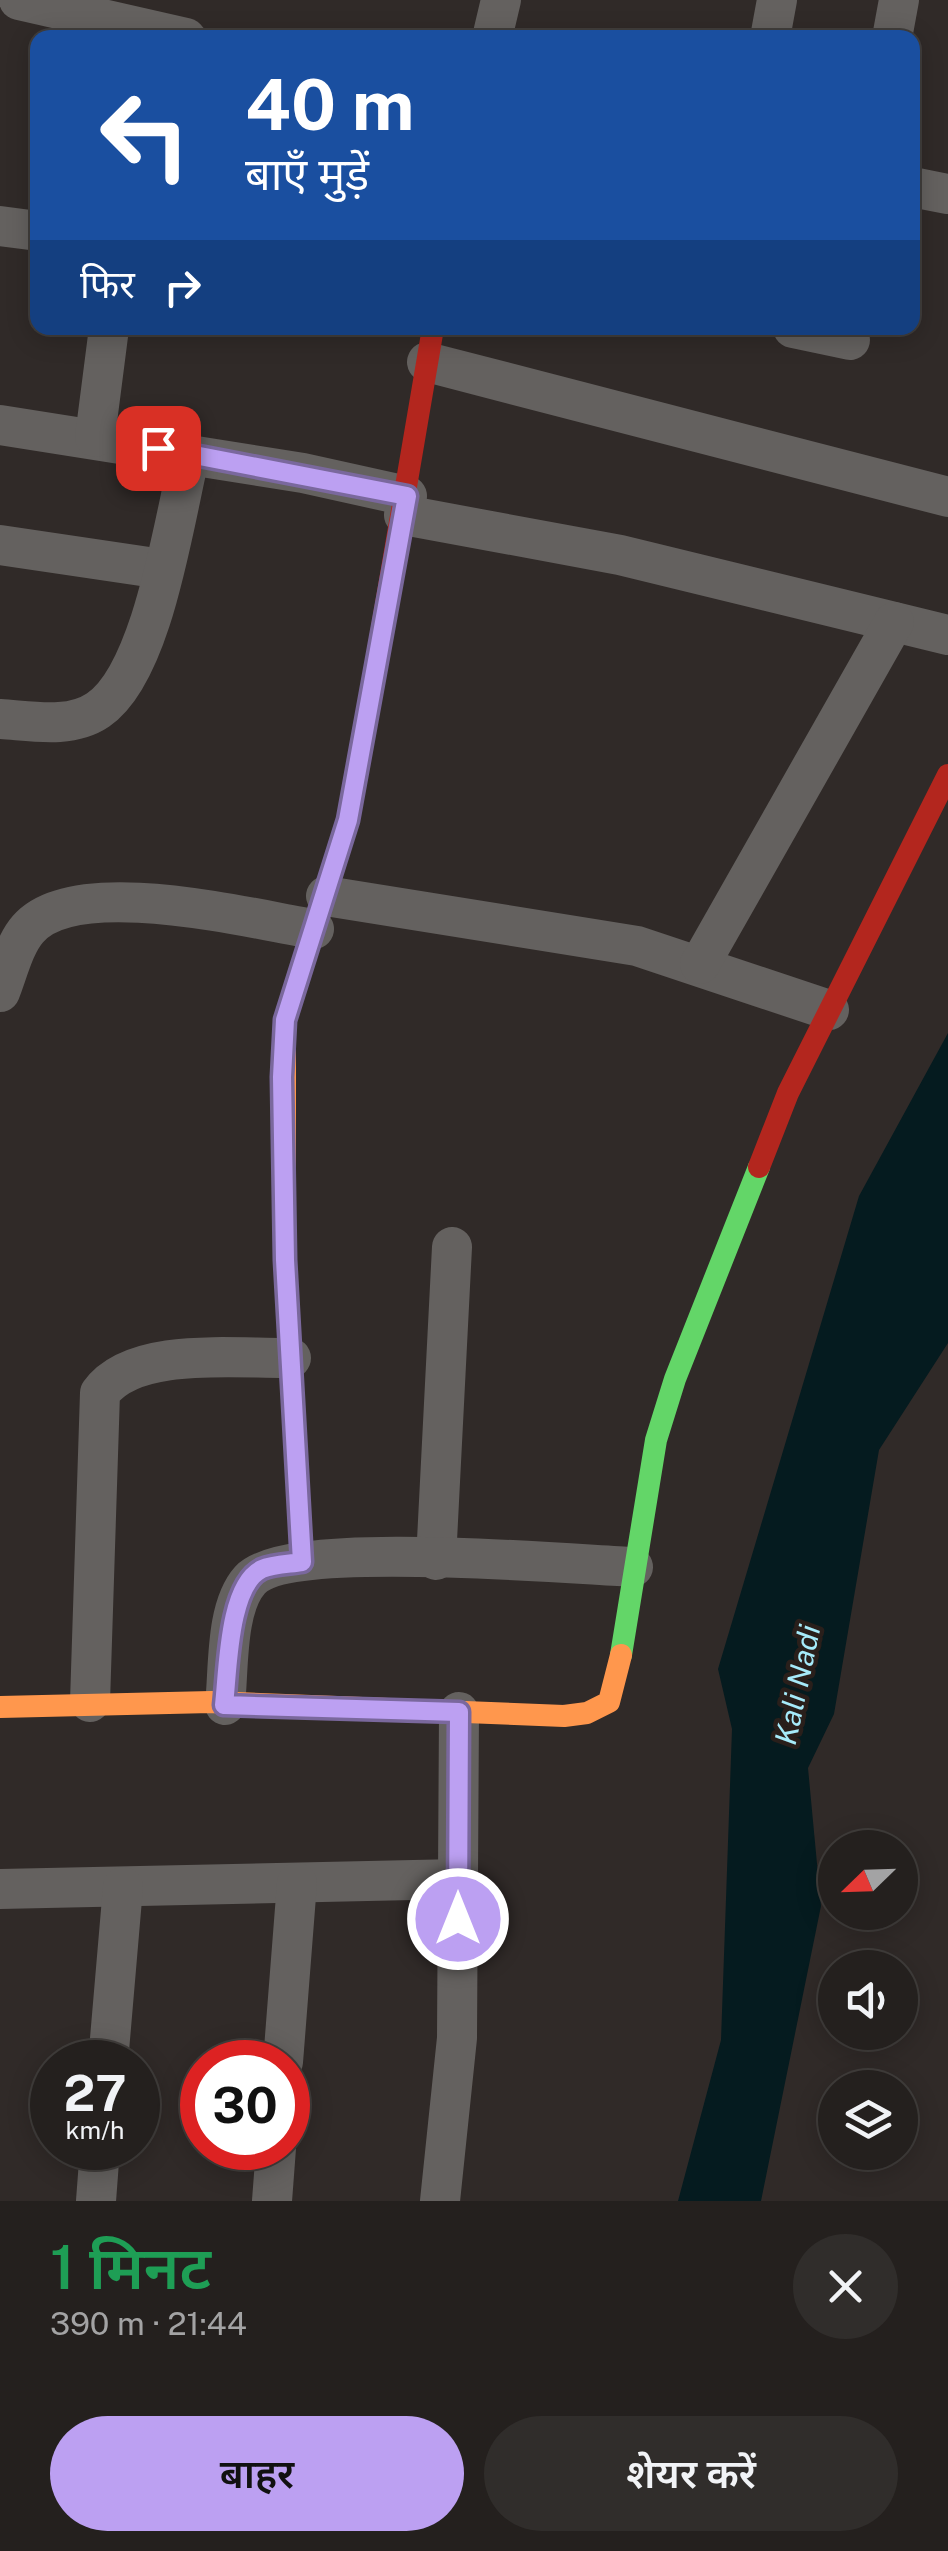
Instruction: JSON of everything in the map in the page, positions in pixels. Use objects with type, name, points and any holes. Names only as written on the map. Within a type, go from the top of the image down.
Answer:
[{"type":"street","points":[[19,0],[151,30]]},
{"type":"street","points":[[494,30],[500,0]]},
{"type":"street","points":[[771,30],[777,0]]},
{"type":"street","points":[[893,30],[899,0]]},
{"type":"street","points":[[920,189],[948,194]]},
{"type":"street","points":[[0,226],[30,230]]},
{"type":"street","points":[[94,437],[108,335]]},
{"type":"street","points":[[826,335],[850,340]]},
{"type":"street","points":[[302,1562],[290,1358],[282,1077],[288,1006],[348,820],[430,345],[948,497]]},
{"type":"street","points":[[0,426],[190,454],[948,635]]},
{"type":"street","points":[[0,720],[67,722],[96,712],[124,686],[142,648],[190,454]]},
{"type":"street","points":[[0,546],[162,569]]},
{"type":"street","points":[[700,964],[894,622]]},
{"type":"street","points":[[0,1707],[90,1702],[564,1716],[587,1713],[608,1702],[618,1678],[656,1440],[674,1379],[788,1093],[948,775]]},
{"type":"street","points":[[0,992],[28,928],[46,916],[80,905],[136,900],[600,940],[700,964],[830,1010]]},
{"type":"street","points":[[436,1560],[452,1247]]},
{"type":"street","points":[[90,1702],[100,1393],[112,1376],[131,1367],[162,1362],[290,1358]]},
{"type":"street","points":[[224,1705],[236,1610],[246,1584],[261,1570],[351,1557],[633,1567]]},
{"type":"street","points":[[440,2201],[457,2038],[459,1712]]},
{"type":"street","points":[[0,1889],[458,1879]]},
{"type":"street","points":[[285,2040],[297,1883]]},
{"type":"street","points":[[110,2040],[123,1886]]},
{"type":"street","points":[[96,2201],[98,2170]]},
{"type":"street","points":[[272,2201],[274,2170]]},
{"type":"water","name":"Kali Nadi","points":[[948,1033],[948,1343],[879,1450],[834,1714],[808,1768],[818,1874],[818,1921],[761,2201],[678,2201],[721,2040],[732,1729],[718,1669],[859,1196]]},
{"type":"traffic: fast","points":[[621,1655],[656,1440],[675,1379],[759,1167]]},
{"type":"traffic: slow","points":[[302,1561],[285,1260],[285,1020],[348,819],[362,745]]},
{"type":"traffic: slow","points":[[0,1707],[211,1702],[564,1716],[587,1713],[609,1702],[621,1655]]},
{"type":"traffic: jam","points":[[362,745],[432,335]]},
{"type":"traffic: jam","points":[[759,1167],[788,1093],[948,775]]},
{"type":"route","points":[[158,448],[407,496],[348,820],[285,1020],[285,1260],[302,1562],[261,1570],[246,1584],[236,1610],[224,1705],[459,1712],[458,1919]]}]
